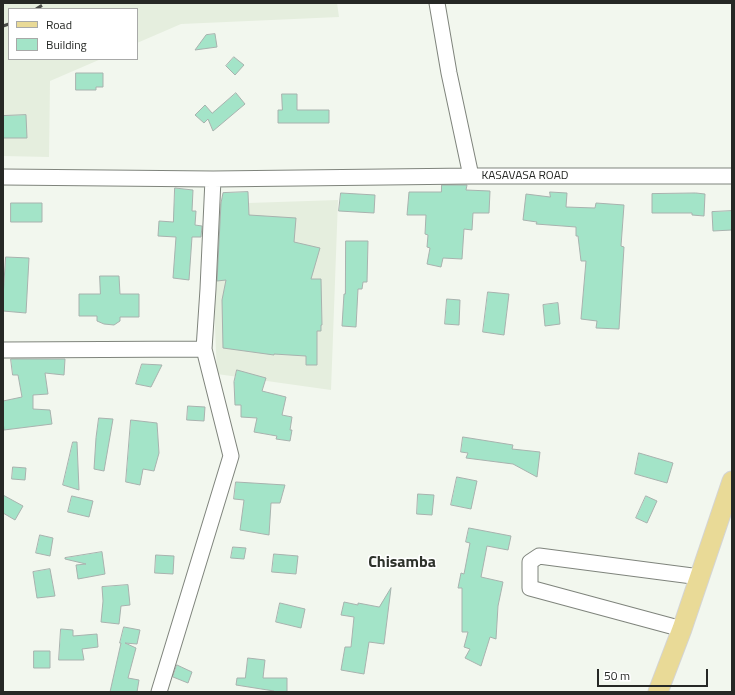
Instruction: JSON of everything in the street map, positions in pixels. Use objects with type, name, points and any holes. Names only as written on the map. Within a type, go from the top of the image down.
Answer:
[{"type":"main road","points":[[658,692],[682,629],[732,481]]},
{"type":"street","name":"KASAVASA ROAD","points":[[437,3],[449,73],[471,176],[732,176]]},
{"type":"street","points":[[3,177],[213,178],[471,176]]},
{"type":"street","points":[[159,692],[231,456],[204,349],[213,178]]},
{"type":"street","points":[[3,350],[204,349]]},
{"type":"street","points":[[682,629],[530,588],[530,562],[539,556],[700,577]]},
{"type":"shaded area","points":[[3,3],[337,3],[339,17],[181,24],[138,43],[138,8],[8,8],[8,60],[99,60],[50,81],[49,157],[3,156]]},
{"type":"shaded area","points":[[338,200],[331,390],[217,374],[212,257],[218,204]]},
{"type":"building","points":[[215,34],[217,47],[195,50],[206,35]]},
{"type":"building","points":[[234,57],[244,65],[235,75],[226,66]]},
{"type":"building","points":[[76,73],[103,73],[103,87],[96,87],[96,90],[76,90]]},
{"type":"building","points":[[236,93],[245,104],[213,131],[208,119],[204,123],[195,115],[205,105],[212,113]]},
{"type":"building","points":[[282,94],[297,94],[297,110],[329,110],[329,123],[278,123],[278,110],[282,110]]},
{"type":"building","points":[[26,115],[27,138],[3,138],[3,116]]},
{"type":"building","points":[[442,185],[467,185],[466,190],[490,191],[489,213],[473,213],[472,230],[464,229],[462,259],[443,258],[441,267],[427,264],[430,248],[427,247],[428,235],[425,234],[426,215],[407,215],[409,192],[441,192]]},
{"type":"building","points":[[175,188],[193,190],[192,211],[196,211],[195,225],[202,226],[201,237],[192,237],[189,280],[173,278],[176,237],[158,236],[159,221],[173,222]]},
{"type":"building","points":[[248,192],[249,215],[296,218],[294,242],[320,248],[311,279],[321,279],[322,325],[321,331],[317,331],[317,365],[306,365],[306,356],[274,355],[223,348],[222,300],[226,280],[217,281],[221,203],[223,193]]},
{"type":"building","points":[[550,192],[567,193],[566,207],[595,208],[596,203],[624,205],[621,246],[624,247],[619,329],[596,328],[597,321],[581,319],[586,261],[581,261],[578,236],[576,236],[576,227],[536,224],[537,222],[523,220],[526,194],[550,197]]},
{"type":"building","points":[[341,193],[375,195],[374,213],[339,211]]},
{"type":"building","points":[[652,194],[705,194],[704,216],[692,215],[692,213],[652,213]]},
{"type":"building","points":[[11,203],[42,203],[42,222],[11,222]]},
{"type":"building","points":[[732,211],[732,230],[713,231],[712,212]]},
{"type":"building","points":[[346,241],[368,241],[367,282],[363,282],[362,289],[358,289],[356,327],[342,326],[345,294]]},
{"type":"building","points":[[6,257],[29,258],[26,313],[3,311]]},
{"type":"building","points":[[100,276],[119,276],[120,294],[139,294],[139,317],[120,317],[120,321],[114,325],[104,324],[97,321],[97,316],[79,316],[79,294],[100,294]]},
{"type":"building","points":[[488,292],[509,294],[504,335],[483,332]]},
{"type":"building","points":[[447,299],[460,300],[459,325],[445,324]]},
{"type":"building","points":[[558,303],[560,324],[545,326],[543,305]]},
{"type":"building","points":[[11,359],[65,359],[64,375],[45,373],[48,394],[33,395],[33,409],[50,410],[52,424],[4,430],[3,401],[22,397],[18,375],[13,375]]},
{"type":"building","points":[[142,364],[162,365],[151,387],[136,384]]},
{"type":"building","points":[[237,370],[266,378],[262,391],[286,397],[282,415],[292,417],[290,441],[276,439],[277,436],[254,432],[257,418],[241,417],[241,405],[235,405],[234,382]]},
{"type":"building","points":[[188,406],[205,407],[204,421],[187,420]]},
{"type":"building","points":[[99,418],[113,419],[104,471],[94,469]]},
{"type":"building","points":[[131,420],[157,423],[159,453],[154,471],[143,469],[140,485],[126,482]]},
{"type":"building","points":[[463,437],[513,445],[512,449],[540,452],[537,477],[513,464],[466,458],[468,453],[461,452]]},
{"type":"building","points":[[73,442],[77,442],[79,490],[63,485]]},
{"type":"building","points":[[639,453],[673,463],[667,483],[635,474]]},
{"type":"building","points":[[13,467],[26,468],[25,480],[12,479]]},
{"type":"building","points":[[457,477],[477,481],[471,509],[451,505]]},
{"type":"building","points":[[236,482],[285,485],[280,503],[271,503],[269,535],[240,530],[244,500],[234,499]]},
{"type":"building","points":[[418,494],[434,495],[432,515],[417,514]]},
{"type":"building","points":[[3,495],[23,506],[15,520],[3,513]]},
{"type":"building","points":[[72,496],[93,501],[89,517],[68,512]]},
{"type":"building","points":[[646,496],[657,501],[647,523],[636,518]]},
{"type":"building","points":[[469,528],[511,536],[508,550],[487,546],[481,577],[503,582],[498,606],[496,639],[490,637],[481,666],[465,658],[470,649],[464,647],[468,632],[462,632],[462,588],[458,588],[461,573],[464,574],[470,543],[466,542]]},
{"type":"building","points":[[40,535],[53,538],[50,556],[36,553]]},
{"type":"building","points":[[233,547],[246,548],[244,559],[231,558]]},
{"type":"building","points":[[102,552],[105,574],[78,579],[76,565],[86,564],[65,559],[65,558]]},
{"type":"building","points":[[274,554],[298,556],[296,574],[272,572]]},
{"type":"building","points":[[156,555],[174,556],[173,574],[155,573]]},
{"type":"building","points":[[50,569],[55,596],[37,598],[33,572]]},
{"type":"building","points":[[128,585],[130,605],[121,606],[119,624],[101,622],[103,601],[102,587]]},
{"type":"building","points":[[391,588],[384,644],[369,642],[364,674],[341,670],[345,647],[351,647],[354,617],[341,615],[344,602],[379,607]]},
{"type":"building","points":[[280,603],[305,609],[301,628],[276,622]]},
{"type":"building","points":[[124,627],[140,630],[137,644],[125,643],[136,648],[128,678],[139,680],[137,692],[110,692],[120,643]]},
{"type":"building","points":[[61,629],[73,630],[73,636],[97,634],[98,647],[82,649],[84,660],[59,660]]},
{"type":"building","points":[[34,651],[50,651],[50,668],[34,668]]},
{"type":"building","points":[[248,658],[265,660],[263,678],[287,678],[287,692],[274,692],[236,685],[237,678],[245,678]]},
{"type":"building","points":[[177,665],[192,672],[188,683],[173,677]]},
{"type":"railway","points":[[38,8],[46,3]]},
{"type":"railway","points":[[3,26],[8,24]]},
{"type":"district","name":"Chisamba","points":[[402,563]]}]
